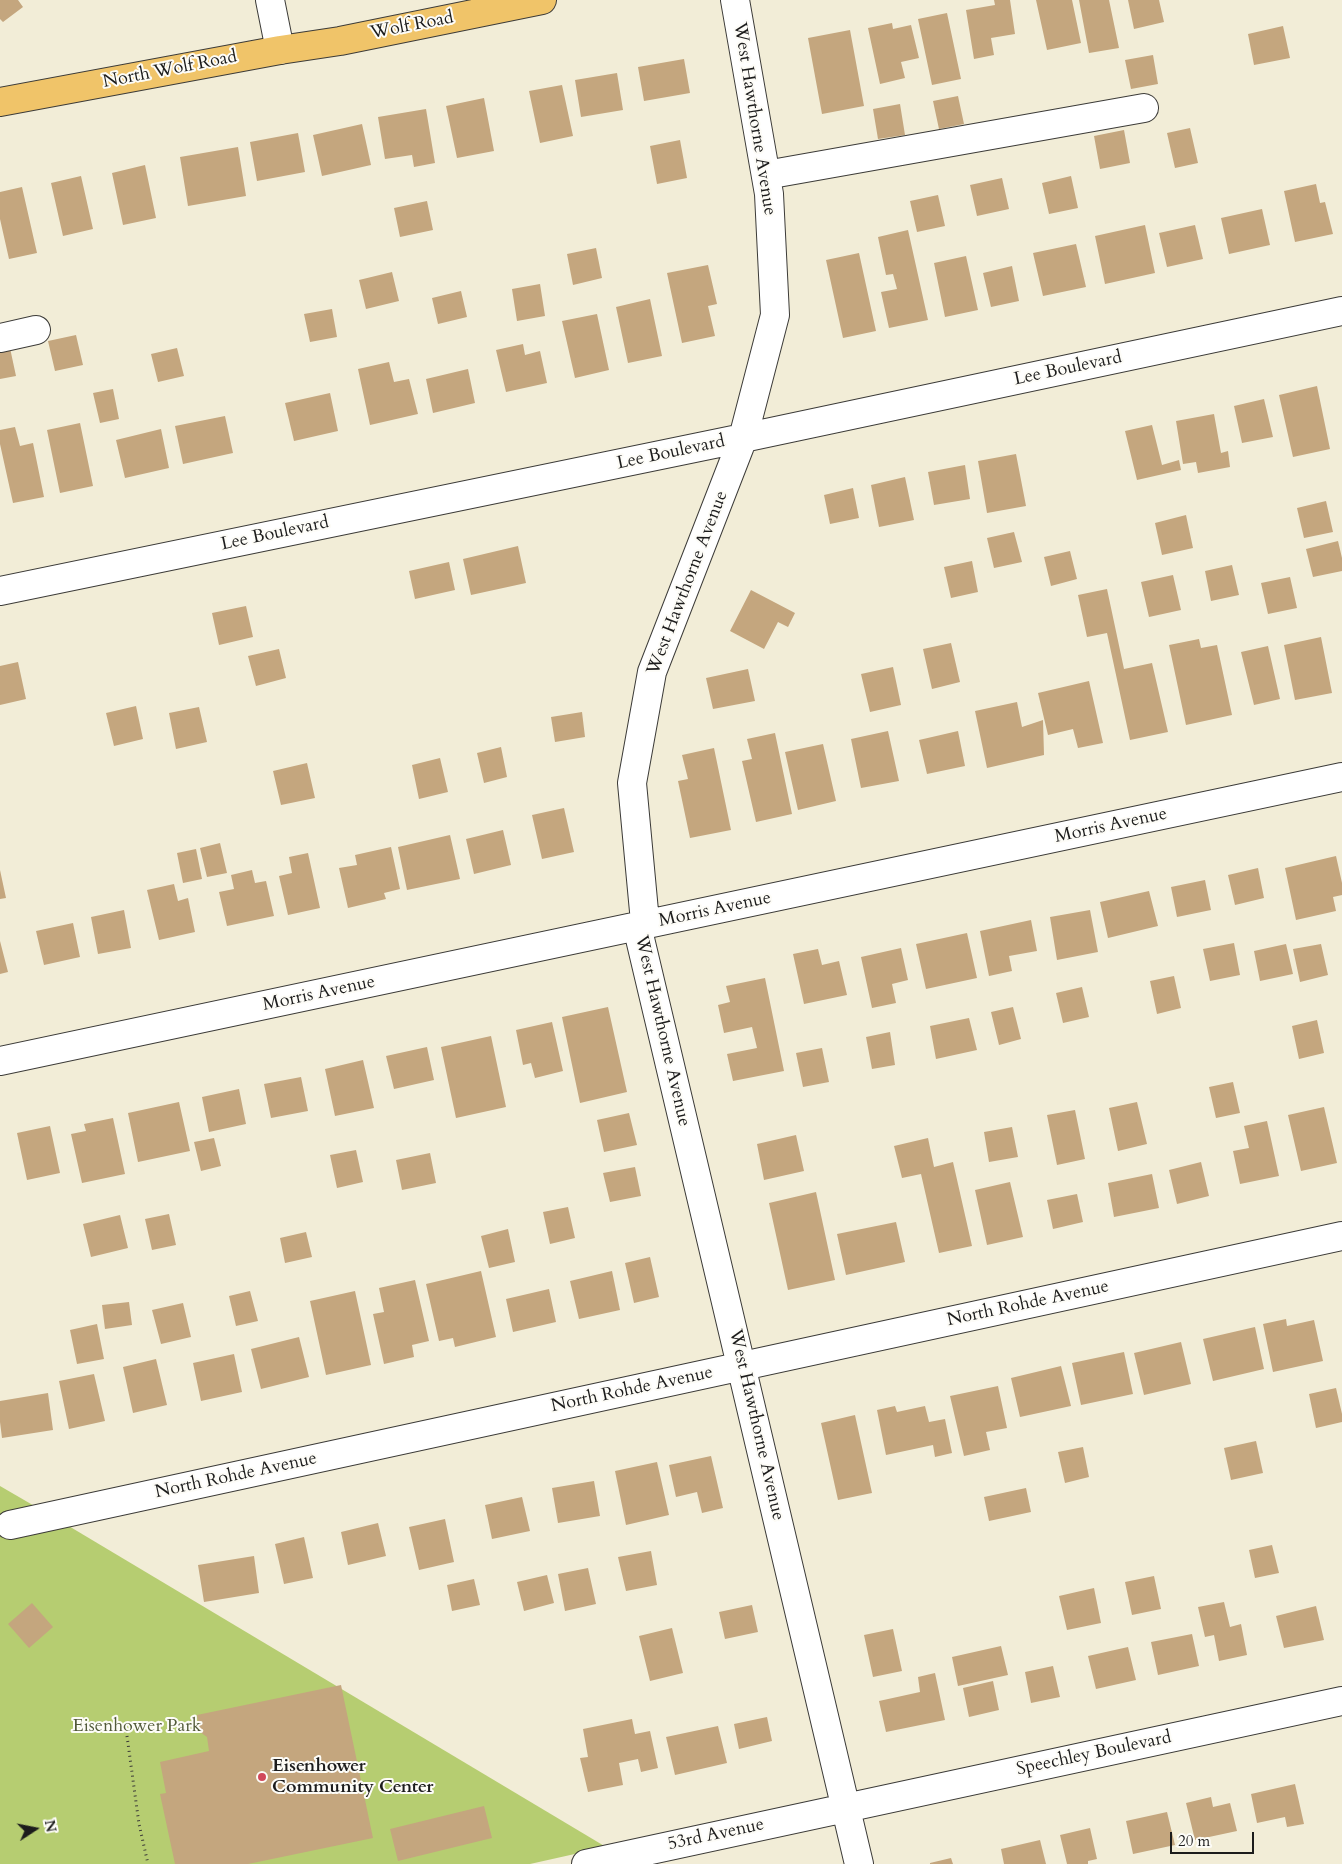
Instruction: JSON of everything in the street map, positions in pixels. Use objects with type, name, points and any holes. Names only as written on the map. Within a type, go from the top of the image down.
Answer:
[{"type":"main road","name":"Wolf Road","points":[[340,41],[542,0]]},
{"type":"main road","name":"North Wolf Road","points":[[0,102],[280,50],[340,41]]},
{"type":"street","points":[[270,0],[280,50]]},
{"type":"street","name":"West Hawthorne Avenue","points":[[735,0],[769,194],[776,315],[743,438],[652,672],[632,783],[645,922],[637,926],[859,1864]]},
{"type":"street","points":[[766,175],[1144,108]]},
{"type":"street","name":"Lee Boulevard","points":[[0,591],[743,438],[1342,311]]},
{"type":"street","points":[[0,338],[36,330]]},
{"type":"street","name":"Morris Avenue","points":[[0,1061],[1342,777]]},
{"type":"street","name":"North Rohde Avenue","points":[[10,1525],[1342,1236]]},
{"type":"street","name":"Speechley Boulevard","points":[[846,1807],[1342,1701]]},
{"type":"street","name":"53rd Avenue","points":[[586,1864],[846,1807]]},
{"type":"path","points":[[127,1736],[148,1864]]},
{"type":"green space","name":"Eisenhower Park","points":[[0,1486],[606,1847],[530,1864],[0,1864]]},
{"type":"building","points":[[0,0],[18,0],[23,7],[3,22],[0,19]]},
{"type":"building","points":[[994,0],[1010,0],[1015,34],[991,38],[994,55],[974,59],[966,10],[995,5]]},
{"type":"building","points":[[1036,0],[1072,0],[1081,43],[1047,50]]},
{"type":"building","points":[[1079,0],[1109,0],[1119,48],[1089,53]]},
{"type":"building","points":[[1128,0],[1159,0],[1164,22],[1134,29]]},
{"type":"building","points":[[947,13],[961,79],[932,85],[918,19]]},
{"type":"building","points":[[892,23],[893,29],[911,25],[919,58],[901,62],[905,78],[880,84],[868,28]]},
{"type":"building","points":[[1283,26],[1290,58],[1254,65],[1248,34]]},
{"type":"building","points":[[850,30],[864,106],[822,114],[808,38]]},
{"type":"building","points":[[1153,55],[1158,84],[1131,89],[1125,60]]},
{"type":"building","points":[[684,59],[690,93],[644,101],[638,67]]},
{"type":"building","points":[[617,73],[623,110],[581,117],[575,80]]},
{"type":"building","points":[[562,85],[573,136],[540,143],[529,91]]},
{"type":"building","points":[[958,96],[964,124],[939,129],[933,101]]},
{"type":"building","points":[[484,98],[494,151],[457,158],[446,106]]},
{"type":"building","points":[[900,104],[905,135],[878,139],[873,109]]},
{"type":"building","points":[[426,109],[435,163],[414,167],[412,155],[385,159],[378,117]]},
{"type":"building","points":[[362,124],[371,165],[322,176],[313,135]]},
{"type":"building","points":[[1190,128],[1198,163],[1175,168],[1167,133]]},
{"type":"building","points":[[1124,130],[1130,163],[1100,169],[1094,136]]},
{"type":"building","points":[[298,133],[305,172],[257,181],[250,142]]},
{"type":"building","points":[[680,140],[687,178],[657,184],[650,146]]},
{"type":"building","points":[[238,147],[246,196],[188,206],[180,157]]},
{"type":"building","points":[[145,165],[156,218],[123,225],[112,173]]},
{"type":"building","points":[[81,176],[93,229],[63,236],[51,183]]},
{"type":"building","points":[[1071,176],[1078,208],[1049,214],[1042,183]]},
{"type":"building","points":[[1002,178],[1009,209],[977,216],[970,185]]},
{"type":"building","points":[[1316,184],[1320,203],[1325,202],[1333,234],[1295,242],[1284,191]]},
{"type":"building","points":[[22,187],[37,253],[9,259],[0,219],[0,192]]},
{"type":"building","points":[[938,195],[945,226],[917,232],[910,201]]},
{"type":"building","points":[[427,201],[433,230],[400,237],[394,208]]},
{"type":"building","points":[[1262,209],[1270,245],[1229,254],[1221,218]]},
{"type":"building","points":[[1145,225],[1155,273],[1105,284],[1095,236]]},
{"type":"building","points":[[1195,225],[1203,259],[1167,267],[1159,233]]},
{"type":"building","points":[[908,230],[928,320],[889,328],[881,292],[897,289],[893,274],[886,275],[878,237]]},
{"type":"building","points":[[1076,244],[1086,287],[1043,296],[1033,253]]},
{"type":"building","points":[[596,248],[602,278],[573,285],[567,254]]},
{"type":"building","points":[[859,253],[876,331],[843,338],[826,260]]},
{"type":"building","points":[[966,256],[978,310],[945,317],[934,263]]},
{"type":"building","points":[[708,265],[717,304],[708,306],[715,336],[682,343],[667,273]]},
{"type":"building","points":[[1012,266],[1019,301],[991,307],[983,273]]},
{"type":"building","points":[[392,272],[399,301],[366,309],[359,280]]},
{"type":"building","points":[[540,284],[545,316],[517,321],[512,289]]},
{"type":"building","points":[[461,291],[467,317],[438,324],[432,298]]},
{"type":"building","points":[[650,299],[662,356],[628,363],[616,307]]},
{"type":"building","points":[[332,309],[337,337],[310,342],[304,314]]},
{"type":"building","points":[[597,314],[609,370],[575,378],[562,321]]},
{"type":"building","points":[[76,335],[83,365],[55,371],[48,341]]},
{"type":"building","points":[[523,344],[525,355],[540,351],[547,383],[506,392],[496,350]]},
{"type":"building","points":[[10,348],[16,376],[0,379],[0,351]]},
{"type":"building","points":[[177,348],[184,376],[158,382],[151,354]]},
{"type":"building","points":[[389,362],[394,382],[409,379],[418,414],[370,425],[358,369]]},
{"type":"building","points":[[468,369],[475,403],[433,413],[426,379]]},
{"type":"building","points":[[1317,386],[1330,449],[1293,457],[1279,395]]},
{"type":"building","points":[[113,389],[119,419],[100,423],[93,393]]},
{"type":"building","points":[[330,393],[338,431],[294,441],[285,403]]},
{"type":"building","points":[[1264,399],[1273,437],[1242,443],[1234,406]]},
{"type":"building","points":[[1214,414],[1221,453],[1228,451],[1230,467],[1198,473],[1196,462],[1183,464],[1176,421]]},
{"type":"building","points":[[225,416],[233,453],[183,464],[175,426]]},
{"type":"building","points":[[80,423],[93,486],[60,493],[47,430]]},
{"type":"building","points":[[1152,425],[1162,465],[1179,460],[1181,470],[1137,480],[1125,431]]},
{"type":"building","points":[[15,427],[20,446],[33,443],[44,497],[13,503],[0,444],[0,430]]},
{"type":"building","points":[[161,429],[169,468],[125,478],[116,440]]},
{"type":"building","points":[[1016,454],[1026,506],[987,513],[978,461]]},
{"type":"building","points":[[965,465],[970,499],[934,505],[928,472]]},
{"type":"building","points":[[905,477],[914,520],[879,527],[871,485]]},
{"type":"building","points":[[853,488],[859,518],[830,524],[824,495]]},
{"type":"building","points":[[1326,501],[1333,532],[1304,538],[1297,508]]},
{"type":"building","points":[[1186,515],[1193,548],[1162,555],[1155,523]]},
{"type":"building","points":[[1014,532],[1022,562],[994,568],[987,538]]},
{"type":"building","points":[[1338,541],[1342,558],[1342,571],[1313,577],[1306,549]]},
{"type":"building","points":[[518,546],[526,583],[471,595],[463,559]]},
{"type":"building","points":[[1070,551],[1077,579],[1051,586],[1044,557]]},
{"type":"building","points":[[972,561],[978,592],[951,598],[944,567]]},
{"type":"building","points":[[449,562],[455,590],[415,599],[409,571]]},
{"type":"building","points":[[1232,565],[1239,595],[1211,601],[1205,571]]},
{"type":"building","points":[[1173,575],[1181,610],[1149,617],[1141,582]]},
{"type":"building","points":[[1290,577],[1297,608],[1268,614],[1261,583]]},
{"type":"building","points":[[1107,589],[1124,669],[1152,663],[1168,732],[1130,740],[1107,633],[1087,637],[1078,595]]},
{"type":"building","points":[[751,590],[795,613],[788,627],[778,622],[764,649],[730,631]]},
{"type":"building","points":[[246,606],[253,637],[219,645],[212,613]]},
{"type":"building","points":[[1321,637],[1332,693],[1295,700],[1284,645]]},
{"type":"building","points":[[1199,639],[1201,648],[1217,645],[1232,715],[1186,725],[1169,645]]},
{"type":"building","points":[[951,643],[960,682],[932,689],[923,649]]},
{"type":"building","points":[[1268,646],[1280,699],[1254,705],[1241,652]]},
{"type":"building","points":[[279,649],[286,678],[256,686],[248,656]]},
{"type":"building","points":[[18,662],[26,699],[0,705],[0,666]]},
{"type":"building","points":[[893,667],[901,705],[870,712],[861,674]]},
{"type":"building","points":[[748,669],[755,701],[713,709],[706,678]]},
{"type":"building","points":[[1089,681],[1103,743],[1078,748],[1073,729],[1048,735],[1038,693]]},
{"type":"building","points":[[1017,702],[1022,727],[1043,720],[1044,755],[987,768],[975,711]]},
{"type":"building","points":[[136,706],[143,739],[114,746],[106,713]]},
{"type":"building","points":[[199,707],[207,742],[176,749],[169,713]]},
{"type":"building","points":[[582,712],[585,737],[555,742],[551,717]]},
{"type":"building","points":[[888,731],[899,781],[861,788],[851,739]]},
{"type":"building","points":[[958,731],[965,766],[927,774],[919,740]]},
{"type":"building","points":[[775,733],[792,814],[756,822],[742,761],[752,759],[747,739]]},
{"type":"building","points":[[823,744],[836,801],[798,810],[785,752]]},
{"type":"building","points":[[501,747],[507,777],[484,783],[477,753]]},
{"type":"building","points":[[714,748],[731,830],[690,838],[678,781],[688,779],[682,755]]},
{"type":"building","points":[[440,758],[448,792],[419,799],[412,765]]},
{"type":"building","points":[[307,763],[315,798],[281,805],[273,771]]},
{"type":"building","points":[[564,808],[574,852],[542,859],[532,815]]},
{"type":"building","points":[[503,830],[511,865],[474,874],[466,839]]},
{"type":"building","points":[[450,835],[460,879],[407,890],[398,847]]},
{"type":"building","points":[[220,843],[227,873],[207,877],[200,848]]},
{"type":"building","points":[[391,847],[400,889],[384,893],[386,899],[348,908],[339,868],[357,865],[355,855]]},
{"type":"building","points":[[196,849],[202,879],[183,883],[177,853]]},
{"type":"building","points":[[308,853],[320,908],[288,915],[279,876],[292,873],[289,857]]},
{"type":"building","points":[[1336,856],[1342,883],[1342,895],[1333,897],[1336,911],[1296,920],[1285,868]]},
{"type":"building","points":[[1258,868],[1264,898],[1235,905],[1228,875]]},
{"type":"building","points":[[0,870],[6,898],[0,899]]},
{"type":"building","points":[[252,870],[255,883],[266,881],[274,916],[227,926],[219,892],[234,889],[231,875]]},
{"type":"building","points":[[1205,880],[1211,910],[1177,917],[1171,887]]},
{"type":"building","points":[[174,884],[178,901],[188,898],[195,932],[159,940],[147,890]]},
{"type":"building","points":[[1149,891],[1158,926],[1108,938],[1100,902]]},
{"type":"building","points":[[124,910],[131,948],[98,954],[91,917]]},
{"type":"building","points":[[1090,910],[1098,952],[1057,960],[1050,917]]},
{"type":"building","points":[[1031,920],[1037,951],[1009,956],[1012,971],[989,976],[980,931]]},
{"type":"building","points":[[73,923],[80,957],[44,965],[36,931]]},
{"type":"building","points":[[967,933],[977,978],[926,989],[916,944]]},
{"type":"building","points":[[0,941],[8,972],[0,974]]},
{"type":"building","points":[[1234,943],[1240,975],[1210,981],[1203,949]]},
{"type":"building","points":[[1286,944],[1293,974],[1260,981],[1254,951]]},
{"type":"building","points":[[1321,944],[1328,975],[1300,982],[1293,949]]},
{"type":"building","points":[[901,948],[908,980],[892,984],[896,1003],[872,1008],[861,957]]},
{"type":"building","points":[[818,949],[822,965],[839,961],[847,995],[804,1004],[793,954]]},
{"type":"building","points":[[1174,976],[1181,1008],[1157,1014],[1150,981]]},
{"type":"building","points":[[765,978],[784,1071],[733,1081],[727,1054],[757,1048],[752,1027],[724,1033],[718,1005],[730,1002],[726,986]]},
{"type":"building","points":[[1082,987],[1089,1017],[1063,1023],[1056,993]]},
{"type":"building","points":[[608,1007],[627,1092],[580,1103],[562,1017]]},
{"type":"building","points":[[1013,1007],[1021,1039],[999,1045],[991,1012]]},
{"type":"building","points":[[969,1018],[977,1050],[936,1059],[930,1026]]},
{"type":"building","points":[[1317,1020],[1324,1053],[1299,1059],[1292,1026]]},
{"type":"building","points":[[552,1022],[563,1071],[535,1078],[531,1063],[523,1065],[516,1030]]},
{"type":"building","points":[[890,1032],[895,1065],[872,1069],[866,1037]]},
{"type":"building","points":[[491,1036],[506,1107],[456,1118],[441,1047]]},
{"type":"building","points":[[427,1047],[434,1080],[394,1089],[386,1056]]},
{"type":"building","points":[[822,1048],[829,1082],[803,1087],[796,1053]]},
{"type":"building","points":[[363,1060],[374,1108],[335,1116],[325,1069]]},
{"type":"building","points":[[301,1077],[308,1111],[271,1118],[264,1084]]},
{"type":"building","points":[[1233,1082],[1240,1113],[1216,1118],[1209,1087]]},
{"type":"building","points":[[239,1089],[246,1124],[209,1132],[202,1097]]},
{"type":"building","points":[[179,1102],[190,1151],[138,1162],[128,1113]]},
{"type":"building","points":[[1137,1102],[1147,1144],[1118,1151],[1109,1108]]},
{"type":"building","points":[[1324,1107],[1337,1163],[1301,1171],[1288,1115]]},
{"type":"building","points":[[1075,1110],[1085,1159],[1057,1165],[1047,1115]]},
{"type":"building","points":[[629,1113],[637,1145],[604,1152],[597,1120]]},
{"type":"building","points":[[113,1118],[125,1174],[82,1183],[71,1134],[86,1131],[84,1124]]},
{"type":"building","points":[[1267,1121],[1279,1176],[1240,1184],[1233,1151],[1249,1148],[1244,1126]]},
{"type":"building","points":[[50,1126],[60,1173],[27,1180],[17,1133]]},
{"type":"building","points":[[1012,1127],[1018,1157],[989,1162],[984,1132]]},
{"type":"building","points":[[796,1135],[804,1171],[764,1180],[757,1144]]},
{"type":"building","points":[[214,1138],[221,1166],[201,1171],[194,1142]]},
{"type":"building","points":[[928,1138],[934,1167],[953,1162],[972,1246],[939,1253],[921,1174],[902,1178],[894,1146]]},
{"type":"building","points":[[356,1150],[363,1182],[337,1188],[330,1155]]},
{"type":"building","points":[[430,1153],[436,1183],[402,1190],[396,1160]]},
{"type":"building","points":[[1201,1162],[1209,1196],[1177,1204],[1169,1170]]},
{"type":"building","points":[[635,1167],[641,1196],[610,1202],[603,1173]]},
{"type":"building","points":[[1152,1174],[1159,1208],[1114,1217],[1108,1183]]},
{"type":"building","points":[[1010,1182],[1023,1237],[987,1245],[975,1190]]},
{"type":"building","points":[[816,1192],[835,1280],[788,1290],[769,1203]]},
{"type":"building","points":[[1077,1194],[1083,1222],[1053,1229],[1047,1200]]},
{"type":"building","points":[[568,1207],[575,1238],[550,1244],[543,1212]]},
{"type":"building","points":[[169,1214],[176,1245],[152,1250],[145,1219]]},
{"type":"building","points":[[120,1215],[128,1248],[91,1257],[83,1224]]},
{"type":"building","points":[[896,1222],[905,1262],[846,1275],[837,1234]]},
{"type":"building","points":[[508,1229],[515,1262],[489,1268],[481,1236]]},
{"type":"building","points":[[306,1232],[312,1257],[285,1263],[280,1238]]},
{"type":"building","points":[[650,1257],[659,1297],[634,1303],[625,1263]]},
{"type":"building","points":[[481,1271],[496,1337],[455,1347],[453,1338],[439,1341],[426,1284]]},
{"type":"building","points":[[612,1271],[620,1310],[579,1319],[570,1281]]},
{"type":"building","points":[[415,1280],[429,1341],[412,1345],[414,1357],[384,1364],[373,1314],[384,1312],[379,1288]]},
{"type":"building","points":[[549,1289],[556,1322],[513,1332],[506,1299]]},
{"type":"building","points":[[250,1291],[258,1321],[236,1326],[229,1296]]},
{"type":"building","points":[[355,1291],[371,1365],[326,1375],[310,1301]]},
{"type":"building","points":[[129,1302],[132,1325],[105,1329],[102,1305]]},
{"type":"building","points":[[183,1303],[191,1337],[161,1344],[152,1310]]},
{"type":"building","points":[[1286,1319],[1287,1326],[1314,1320],[1323,1361],[1273,1372],[1263,1324]]},
{"type":"building","points":[[97,1324],[104,1359],[77,1364],[70,1330]]},
{"type":"building","points":[[1255,1327],[1264,1369],[1213,1381],[1203,1339]]},
{"type":"building","points":[[299,1337],[309,1377],[261,1389],[251,1349]]},
{"type":"building","points":[[1181,1342],[1191,1384],[1144,1395],[1134,1353]]},
{"type":"building","points":[[1124,1352],[1133,1394],[1081,1405],[1072,1363]]},
{"type":"building","points":[[234,1354],[242,1392],[201,1401],[193,1363]]},
{"type":"building","points":[[156,1359],[167,1405],[133,1413],[123,1367]]},
{"type":"building","points":[[1061,1366],[1071,1406],[1020,1417],[1011,1378]]},
{"type":"building","points":[[94,1374],[105,1421],[69,1429],[59,1381]]},
{"type":"building","points":[[998,1386],[1007,1428],[986,1432],[990,1450],[964,1456],[950,1396]]},
{"type":"building","points":[[1336,1388],[1342,1422],[1316,1428],[1309,1394]]},
{"type":"building","points":[[48,1393],[53,1430],[2,1438],[0,1401]]},
{"type":"building","points":[[895,1406],[897,1412],[925,1406],[929,1422],[945,1419],[952,1453],[935,1457],[933,1445],[886,1455],[877,1410]]},
{"type":"building","points":[[855,1415],[872,1493],[838,1500],[821,1423]]},
{"type":"building","points":[[1256,1441],[1263,1473],[1231,1480],[1224,1448]]},
{"type":"building","points":[[1083,1447],[1089,1477],[1065,1483],[1058,1452]]},
{"type":"building","points":[[711,1456],[723,1508],[702,1513],[697,1492],[676,1497],[669,1465]]},
{"type":"building","points":[[657,1462],[669,1515],[626,1525],[615,1471]]},
{"type":"building","points":[[594,1481],[600,1516],[558,1523],[552,1488]]},
{"type":"building","points":[[1026,1488],[1031,1512],[989,1521],[984,1497]]},
{"type":"building","points":[[522,1497],[530,1531],[492,1539],[485,1505]]},
{"type":"building","points":[[445,1519],[454,1562],[419,1570],[409,1527]]},
{"type":"building","points":[[378,1523],[386,1556],[348,1565],[341,1532]]},
{"type":"building","points":[[304,1537],[313,1578],[284,1584],[275,1544]]},
{"type":"building","points":[[1272,1545],[1279,1573],[1255,1578],[1249,1550]]},
{"type":"building","points":[[651,1551],[657,1585],[626,1591],[618,1557]]},
{"type":"building","points":[[254,1556],[259,1593],[204,1602],[198,1565]]},
{"type":"building","points":[[588,1568],[596,1604],[565,1611],[558,1574]]},
{"type":"building","points":[[547,1575],[554,1603],[524,1611],[517,1582]]},
{"type":"building","points":[[1154,1576],[1161,1609],[1132,1615],[1125,1582]]},
{"type":"building","points":[[474,1579],[480,1605],[452,1611],[447,1585]]},
{"type":"building","points":[[1094,1588],[1101,1623],[1067,1630],[1059,1596]]},
{"type":"building","points":[[1224,1602],[1230,1627],[1241,1624],[1247,1655],[1219,1661],[1214,1635],[1205,1637],[1198,1607]]},
{"type":"building","points":[[32,1603],[53,1627],[29,1648],[8,1624]]},
{"type":"building","points":[[752,1605],[758,1632],[725,1639],[719,1612]]},
{"type":"building","points":[[1316,1606],[1324,1640],[1284,1648],[1276,1616]]},
{"type":"building","points":[[672,1628],[683,1673],[650,1681],[639,1636]]},
{"type":"building","points":[[893,1629],[902,1671],[873,1677],[864,1635]]},
{"type":"building","points":[[1192,1634],[1199,1666],[1158,1675],[1151,1642]]},
{"type":"building","points":[[1001,1646],[1008,1675],[958,1686],[952,1657]]},
{"type":"building","points":[[1128,1647],[1136,1680],[1096,1689],[1088,1656]]},
{"type":"building","points":[[1053,1666],[1060,1697],[1031,1703],[1025,1672]]},
{"type":"building","points":[[935,1673],[945,1720],[886,1732],[879,1701],[920,1692],[918,1677]]},
{"type":"building","points":[[993,1681],[999,1710],[969,1717],[963,1688]]},
{"type":"building","name":"Eisenhower Community Center","points":[[341,1685],[373,1838],[248,1864],[175,1864],[160,1794],[166,1793],[160,1762],[209,1751],[207,1737],[200,1732],[197,1715]]},
{"type":"building","points":[[767,1717],[772,1741],[739,1749],[734,1724]]},
{"type":"building","points":[[632,1719],[635,1734],[650,1731],[658,1768],[641,1772],[638,1759],[619,1763],[623,1785],[588,1792],[580,1758],[588,1757],[583,1729]]},
{"type":"building","points":[[718,1726],[727,1763],[675,1775],[666,1737]]},
{"type":"building","points":[[1295,1784],[1304,1824],[1287,1827],[1285,1817],[1257,1823],[1251,1794]]},
{"type":"building","points":[[1211,1797],[1213,1807],[1230,1803],[1237,1831],[1195,1840],[1186,1803]]},
{"type":"building","points":[[484,1806],[492,1838],[398,1861],[390,1829]]},
{"type":"building","points":[[1167,1812],[1175,1845],[1133,1854],[1126,1821]]},
{"type":"building","points":[[1090,1828],[1097,1859],[1088,1861],[1088,1864],[1067,1864],[1060,1835]]},
{"type":"building","points":[[1040,1840],[1046,1864],[1004,1864],[1001,1849]]},
{"type":"building","points":[[951,1858],[953,1864],[930,1864],[930,1863]]},
{"type":"place","name":"Eisenhower Community Center","points":[[262,1777]]}]
